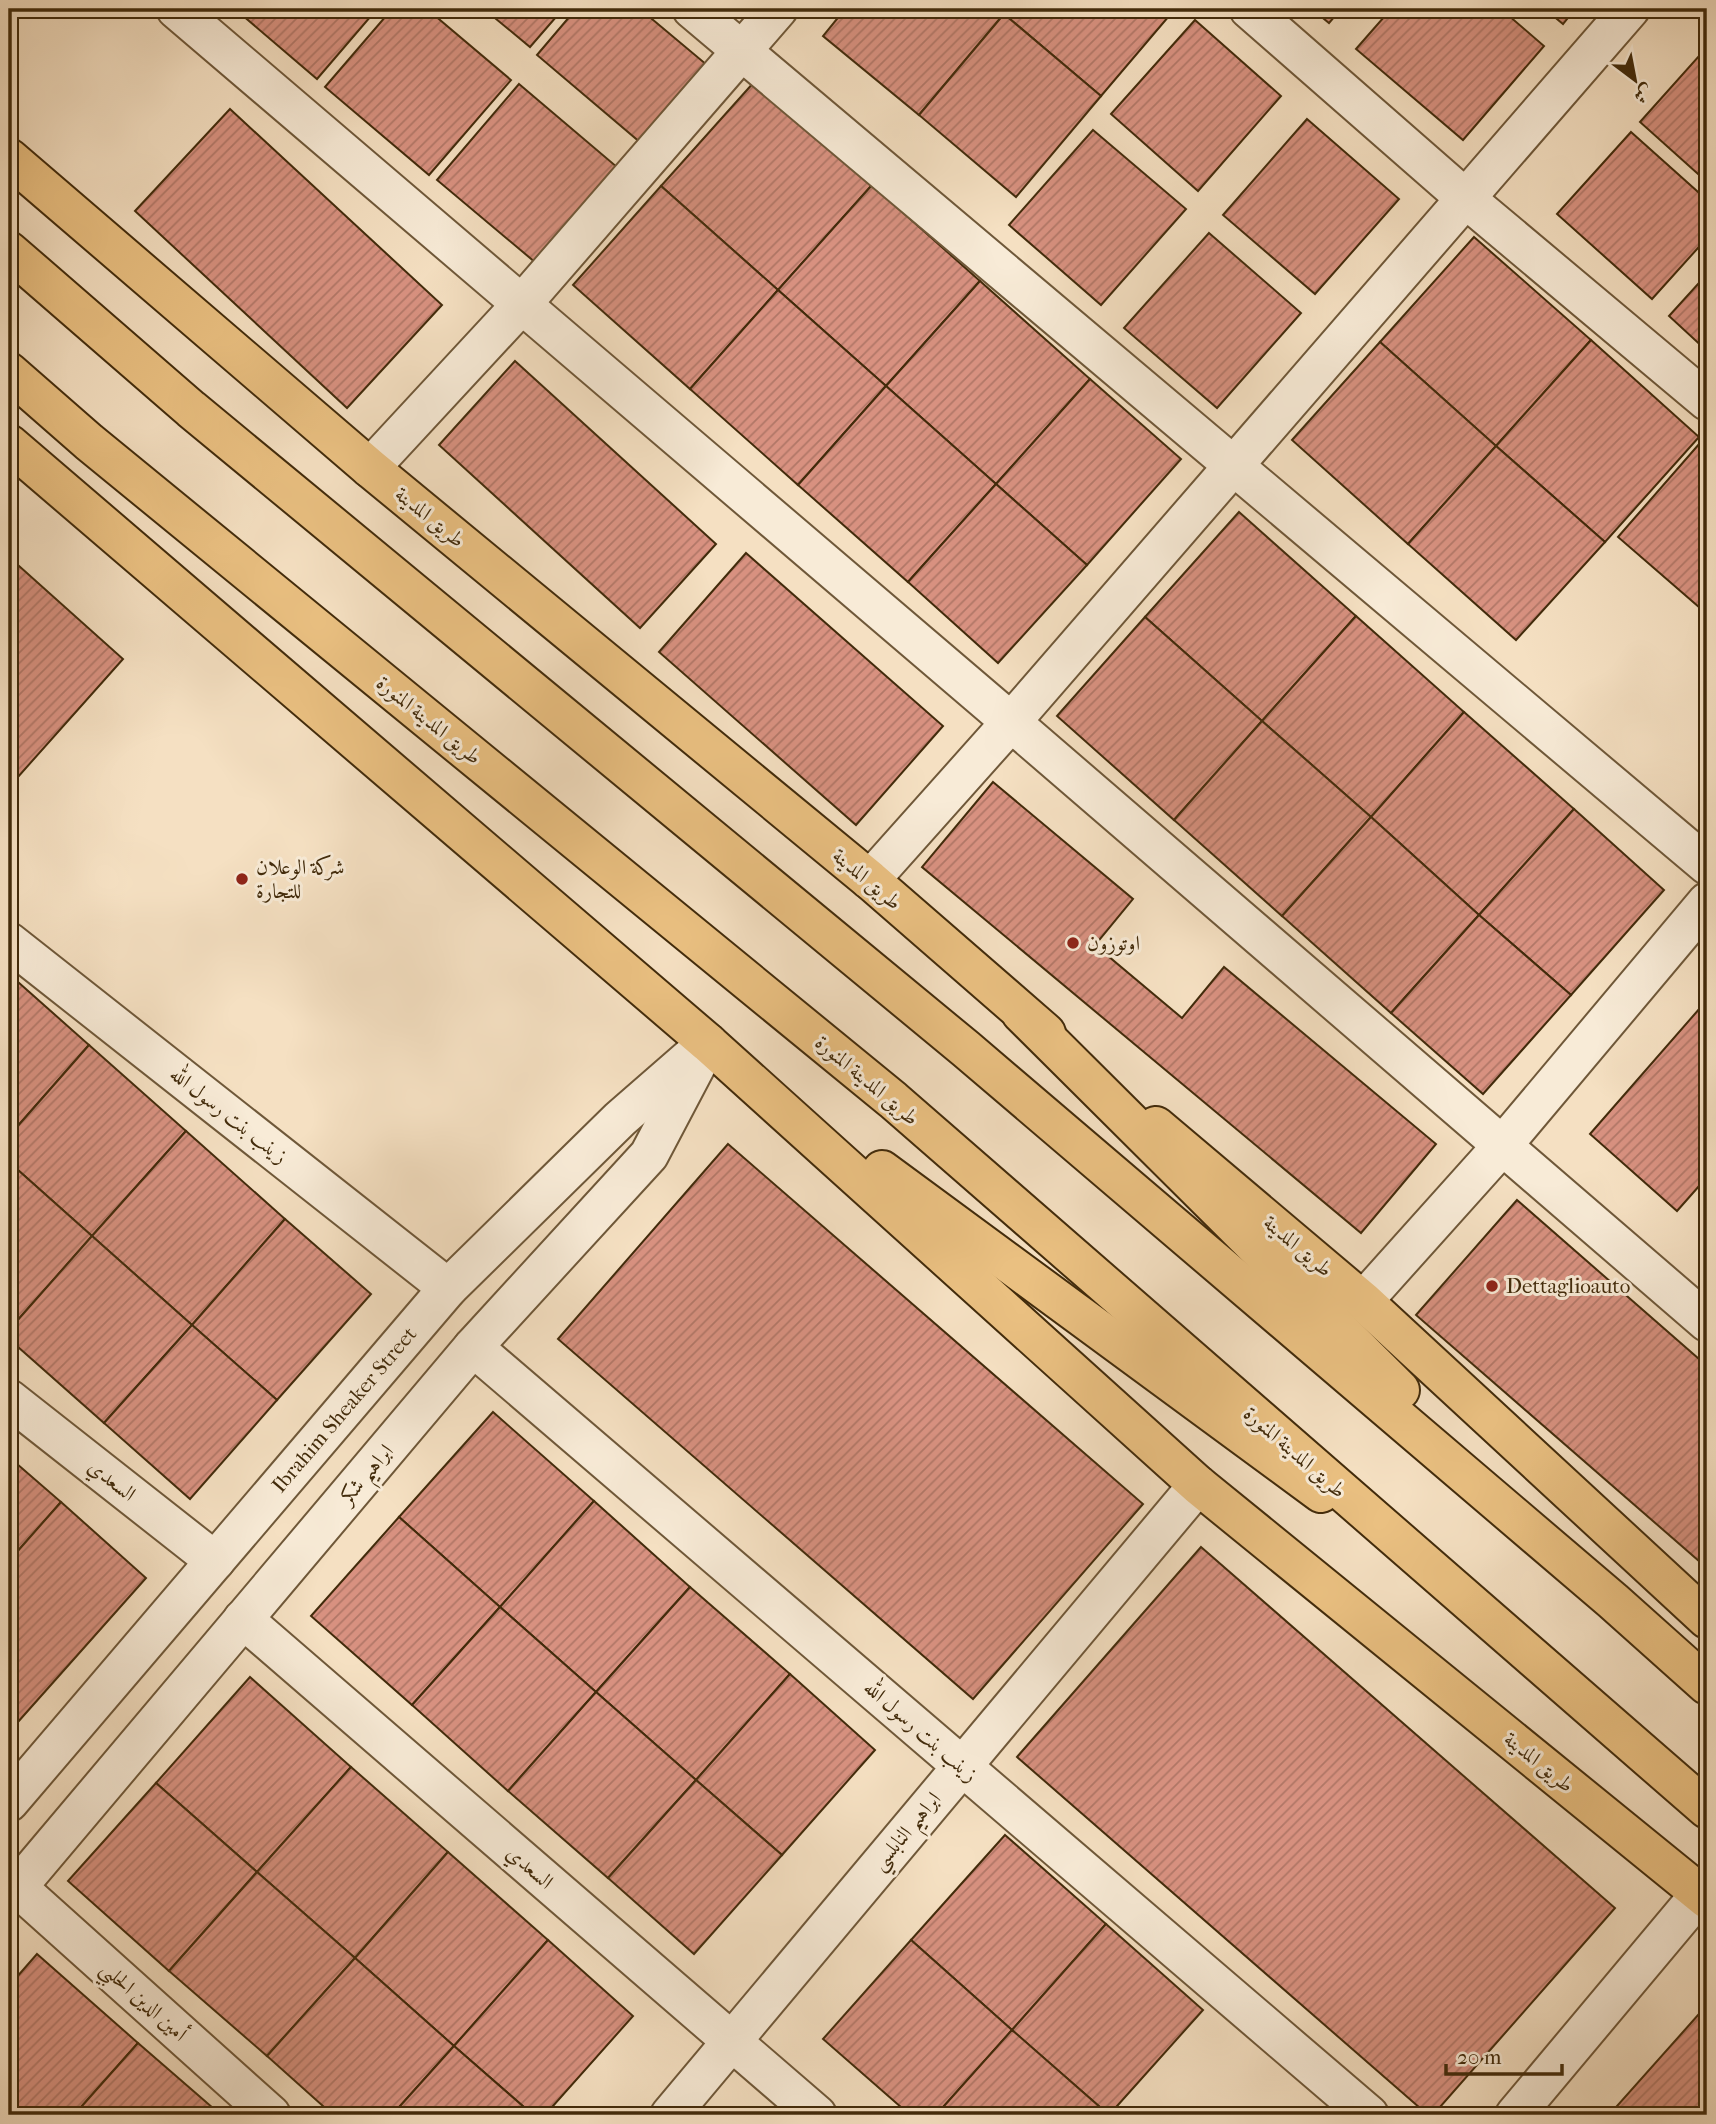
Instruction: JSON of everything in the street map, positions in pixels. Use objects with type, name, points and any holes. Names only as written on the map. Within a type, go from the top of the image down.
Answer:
[{"type":"main road","name":"طريق المدينة","points":[[9,158],[370,468],[870,880],[1021,1013],[1363,1301],[1707,1619]]},
{"type":"main road","points":[[9,251],[191,410],[966,1049],[1707,1685]]},
{"type":"main road","name":"طريق المدينة المنورة","points":[[9,372],[89,442],[893,1100],[1707,1809]]},
{"type":"main road","name":"طريق المدينة","points":[[9,444],[708,1043],[1198,1485],[1704,1896]]},
{"type":"main road","points":[[1021,1013],[1612,1601]]},
{"type":"main road","name":"طريق المدينة","points":[[708,1043],[1450,1587]]},
{"type":"street","points":[[176,9],[1011,722],[1707,1322]]},
{"type":"street","points":[[692,9],[1707,865]]},
{"type":"street","points":[[370,468],[521,305],[778,9]]},
{"type":"street","points":[[1250,9],[1465,198],[1707,401]]},
{"type":"street","points":[[870,880],[1011,722],[1630,9]]},
{"type":"street","points":[[1363,1301],[1502,1146],[1707,902]]},
{"type":"street","name":"زينب بنت رسول الله","points":[[9,942],[448,1288]]},
{"type":"street","name":"Ibrahim Sheaker Street","points":[[9,1802],[448,1288],[620,1119],[708,1043]]},
{"type":"street","name":"ابراهيم شكر","points":[[13,1892],[473,1347],[649,1155],[708,1043]]},
{"type":"street","name":"زينب بنت رسول الله","points":[[473,1347],[1369,2115]]},
{"type":"street","name":"السعدي","points":[[9,1399],[215,1560]]},
{"type":"street","name":"ابراهيم النابلسي","points":[[670,2115],[1198,1485]]},
{"type":"street","name":"السعدي","points":[[243,1619],[817,2115]]},
{"type":"street","points":[[92,1704],[141,1741]]},
{"type":"street","name":"أمين الدين الحلبي","points":[[13,1892],[271,2115]]},
{"type":"street","points":[[1515,2115],[1704,1896]]},
{"type":"building","points":[[235,9],[377,9],[317,79]]},
{"type":"building","points":[[392,9],[427,9],[511,80],[429,175],[325,87]]},
{"type":"building","points":[[484,9],[563,9],[530,47]]},
{"type":"building","points":[[576,9],[640,9],[707,65],[641,143],[537,55]]},
{"type":"building","points":[[845,9],[998,9],[1004,14],[919,115],[823,36]]},
{"type":"building","points":[[1009,9],[1175,9],[1101,96],[1004,14]]},
{"type":"building","points":[[1312,9],[1341,9],[1329,23]]},
{"type":"building","points":[[1391,9],[1501,9],[1544,46],[1463,140],[1356,49]]},
{"type":"building","points":[[1545,9],[1575,9],[1563,24]]},
{"type":"building","points":[[1004,14],[1101,96],[1016,197],[919,115]]},
{"type":"building","points":[[1195,20],[1281,96],[1198,191],[1111,114]]},
{"type":"building","points":[[1707,47],[1707,182],[1640,122]]},
{"type":"building","points":[[755,81],[872,185],[778,290],[661,186]]},
{"type":"building","points":[[519,84],[624,173],[542,268],[437,180]]},
{"type":"building","points":[[230,109],[442,305],[347,408],[135,211]]},
{"type":"building","points":[[1307,119],[1399,199],[1315,294],[1223,215]]},
{"type":"building","points":[[1093,130],[1186,209],[1101,305],[1009,225]]},
{"type":"building","points":[[1631,132],[1707,200],[1707,238],[1652,299],[1557,214]]},
{"type":"building","points":[[872,185],[980,281],[886,386],[778,290]]},
{"type":"building","points":[[661,186],[778,290],[690,389],[573,285]]},
{"type":"building","points":[[1209,233],[1301,313],[1217,408],[1124,328]]},
{"type":"building","points":[[1474,237],[1591,340],[1496,446],[1380,342]]},
{"type":"building","points":[[1707,274],[1707,351],[1669,316]]},
{"type":"building","points":[[980,281],[1090,379],[996,484],[886,386]]},
{"type":"building","points":[[778,290],[886,386],[798,485],[690,389]]},
{"type":"building","points":[[1591,340],[1699,437],[1605,542],[1496,446]]},
{"type":"building","points":[[1380,342],[1496,446],[1408,544],[1292,440]]},
{"type":"building","points":[[515,361],[716,544],[640,628],[439,445]]},
{"type":"building","points":[[1090,379],[1181,459],[1087,565],[996,484]]},
{"type":"building","points":[[886,386],[996,484],[908,582],[798,485]]},
{"type":"building","points":[[1700,443],[1707,449],[1707,614],[1618,537]]},
{"type":"building","points":[[1496,446],[1605,542],[1516,640],[1408,544]]},
{"type":"building","points":[[996,484],[1087,565],[998,663],[908,582]]},
{"type":"building","points":[[1239,512],[1356,616],[1262,721],[1145,617]]},
{"type":"building","points":[[746,553],[943,726],[856,825],[659,652]]},
{"type":"building","points":[[9,557],[123,659],[9,787]]},
{"type":"building","points":[[1356,616],[1464,712],[1371,817],[1262,721]]},
{"type":"building","points":[[1145,617],[1262,721],[1174,820],[1057,716]]},
{"type":"building","points":[[1464,712],[1574,809],[1479,915],[1371,817]]},
{"type":"building","points":[[1262,721],[1371,817],[1282,916],[1174,820]]},
{"type":"building","points":[[993,782],[1133,899],[1095,945],[1182,1018],[1224,967],[1436,1144],[1361,1233],[922,867]]},
{"type":"building","points":[[1574,809],[1664,890],[1571,995],[1479,915]]},
{"type":"building","points":[[1371,817],[1479,915],[1391,1013],[1282,916]]},
{"type":"building","points":[[1479,915],[1571,995],[1483,1094],[1391,1013]]},
{"type":"building","points":[[9,974],[89,1045],[9,1136]]},
{"type":"building","points":[[1707,1000],[1707,1177],[1677,1211],[1590,1134]]},
{"type":"building","points":[[89,1045],[186,1131],[92,1236],[9,1162],[9,1136]]},
{"type":"building","points":[[186,1131],[285,1219],[192,1325],[92,1236]]},
{"type":"building","points":[[728,1144],[1143,1504],[973,1699],[558,1339]]},
{"type":"building","points":[[9,1162],[92,1236],[9,1330]]},
{"type":"building","points":[[1517,1200],[1707,1366],[1707,1568],[1416,1315]]},
{"type":"building","points":[[285,1219],[371,1294],[277,1400],[192,1325]]},
{"type":"building","points":[[92,1236],[192,1325],[104,1423],[9,1339],[9,1330]]},
{"type":"building","points":[[192,1325],[277,1400],[190,1499],[104,1423]]},
{"type":"building","points":[[493,1412],[594,1501],[500,1607],[399,1517]]},
{"type":"building","points":[[9,1457],[61,1502],[9,1561]]},
{"type":"building","points":[[594,1501],[690,1587],[596,1692],[500,1607]]},
{"type":"building","points":[[61,1502],[146,1578],[9,1732],[9,1561]]},
{"type":"building","points":[[399,1517],[500,1607],[412,1705],[311,1616]]},
{"type":"building","points":[[1201,1547],[1615,1908],[1433,2115],[1428,2115],[1017,1757]]},
{"type":"building","points":[[690,1587],[790,1674],[696,1780],[596,1692]]},
{"type":"building","points":[[500,1607],[596,1692],[508,1791],[412,1705]]},
{"type":"building","points":[[790,1674],[875,1750],[782,1855],[696,1780]]},
{"type":"building","points":[[250,1677],[351,1767],[257,1872],[156,1783]]},
{"type":"building","points":[[596,1692],[696,1780],[608,1878],[508,1791]]},
{"type":"building","points":[[351,1767],[448,1852],[355,1958],[257,1872]]},
{"type":"building","points":[[696,1780],[782,1855],[694,1954],[608,1878]]},
{"type":"building","points":[[156,1783],[257,1872],[169,1971],[68,1881]]},
{"type":"building","points":[[1005,1835],[1106,1924],[1012,2030],[911,1940]]},
{"type":"building","points":[[448,1852],[548,1940],[454,2046],[355,1958]]},
{"type":"building","points":[[257,1872],[355,1958],[267,2056],[169,1971]]},
{"type":"building","points":[[1106,1924],[1203,2010],[1109,2115],[1012,2030]]},
{"type":"building","points":[[548,1940],[633,2016],[545,2115],[533,2115],[454,2046]]},
{"type":"building","points":[[911,1940],[1012,2030],[936,2115],[910,2115],[823,2039]]},
{"type":"building","points":[[37,1954],[138,2043],[74,2115],[9,2115],[9,1986]]},
{"type":"building","points":[[355,1958],[454,2046],[392,2115],[333,2115],[267,2056]]},
{"type":"building","points":[[1707,2005],[1707,2115],[1609,2115]]},
{"type":"building","points":[[1012,2030],[1109,2115],[936,2115]]},
{"type":"building","points":[[138,2043],[221,2115],[74,2115]]},
{"type":"building","points":[[454,2046],[533,2115],[392,2115]]},
{"type":"place","name":"شركة الوعلان للتجارة","points":[[242,879]]},
{"type":"place","name":"اوتوزون","points":[[1073,943]]},
{"type":"place","name":"Dettaglioauto","points":[[1492,1286]]}]
